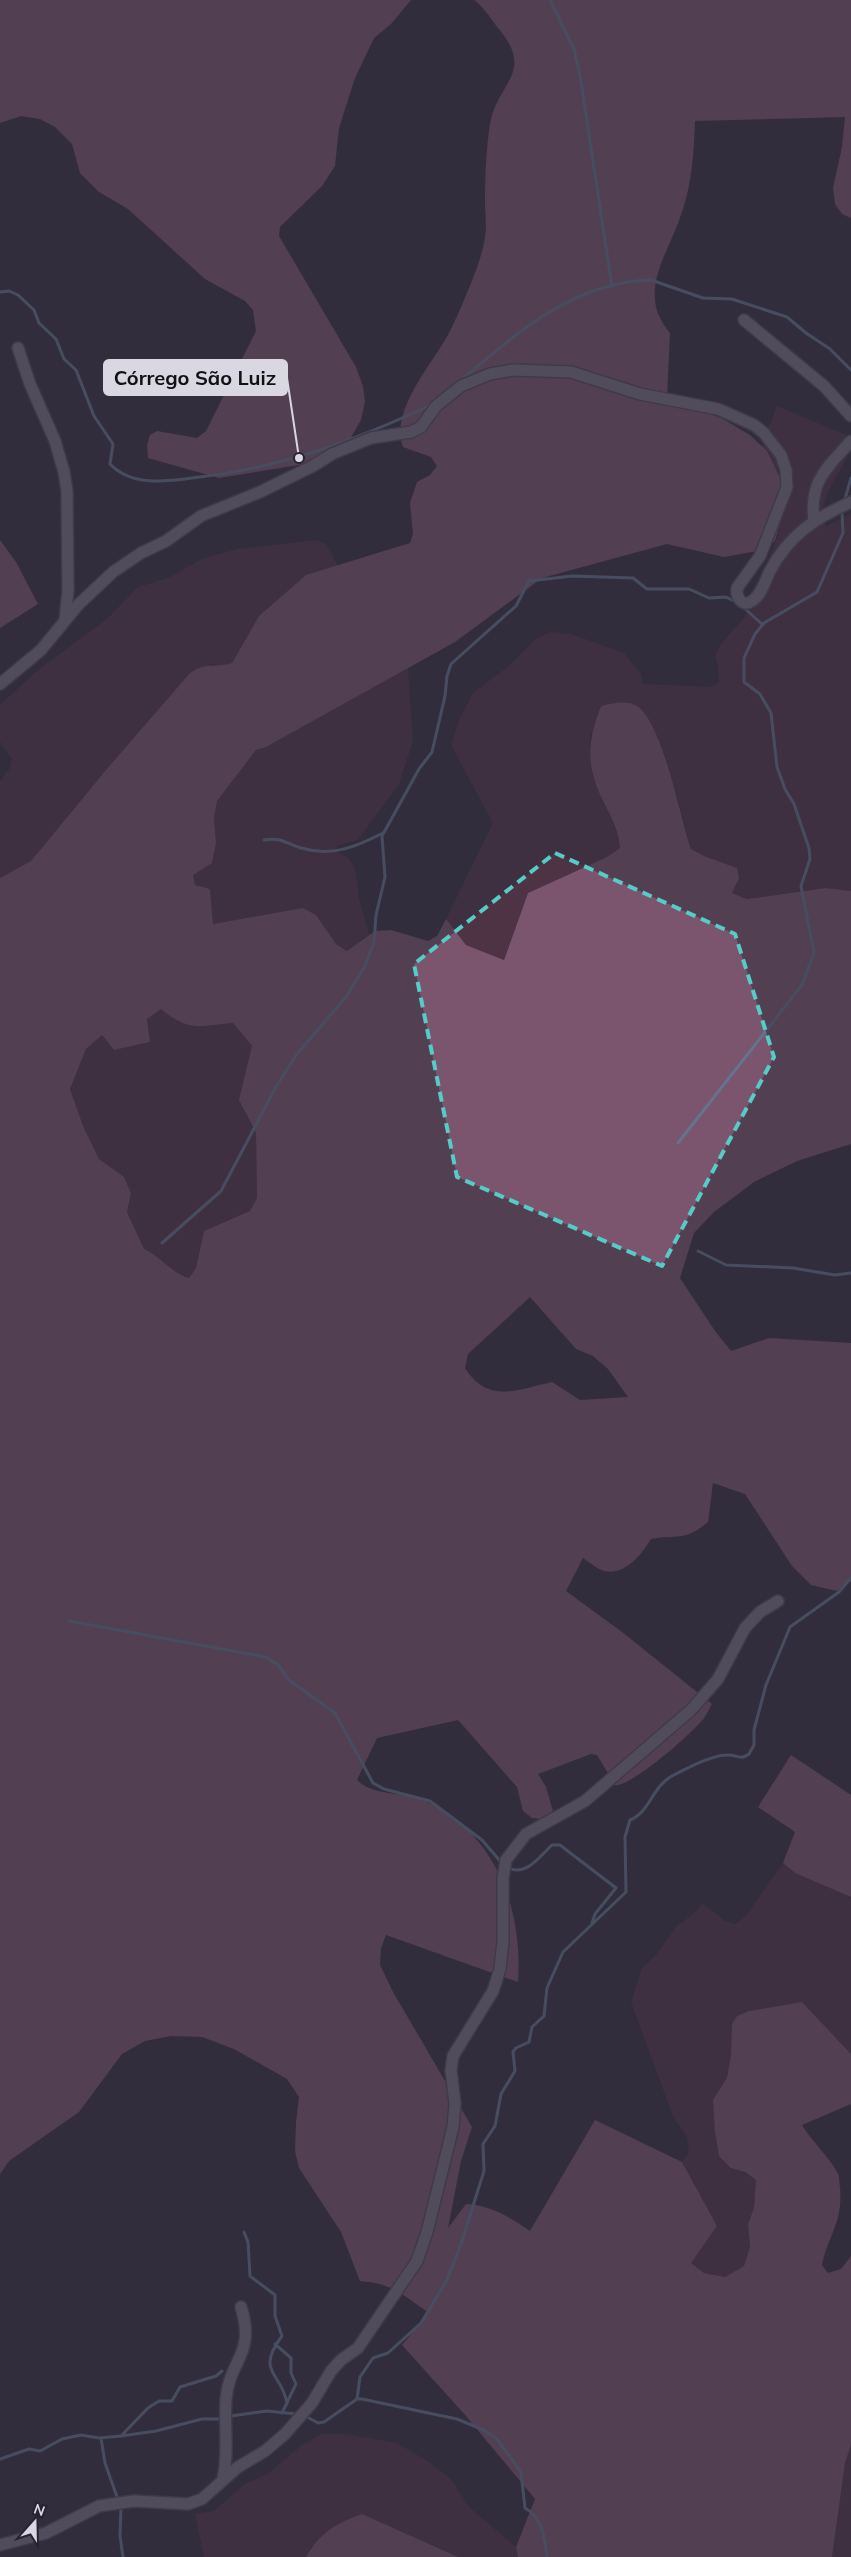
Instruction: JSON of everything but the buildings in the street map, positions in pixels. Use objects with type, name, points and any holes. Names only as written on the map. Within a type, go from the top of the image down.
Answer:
[{"type":"street","points":[[744,320],[824,386],[851,416]]},
{"type":"street","points":[[18,348],[30,384],[55,441],[64,472],[68,513],[68,591],[65,619]]},
{"type":"street","points":[[0,684],[41,650],[65,619],[122,565],[166,541],[201,516],[260,492],[358,443],[382,434],[405,433],[421,428],[436,406],[461,386],[490,374],[505,372],[571,372],[640,394],[718,409],[754,425],[764,433],[781,455],[786,470],[787,487],[760,556],[737,588],[740,601],[744,603],[751,603],[756,598],[770,570],[804,526],[851,502]]},
{"type":"street","points":[[814,520],[813,496],[831,461],[851,441]]},
{"type":"street","points":[[0,2544],[46,2533],[99,2506],[134,2501],[188,2504],[202,2499],[223,2479],[265,2451],[312,2404],[331,2371],[341,2360],[358,2348],[417,2261],[427,2232],[453,2126],[455,2104],[451,2070],[453,2056],[493,1991],[500,1970],[503,1941],[503,1878],[506,1860],[514,1847],[526,1834],[585,1801],[675,1726],[707,1694],[718,1679],[745,1628],[760,1612],[778,1601]]},
{"type":"street","points":[[223,2479],[228,2447],[226,2396],[245,2347],[245,2322],[240,2307]]},
{"type":"highlighted area","points":[[555,853],[735,934],[774,1057],[662,1266],[457,1177],[414,964]]},
{"type":"shaded area","points":[[0,0],[411,0],[391,24],[374,38],[355,78],[339,128],[335,166],[322,186],[280,227],[279,236],[356,367],[363,386],[365,402],[361,420],[350,439],[311,463],[219,478],[148,458],[147,445],[150,435],[157,431],[197,438],[206,431],[256,331],[253,310],[245,301],[205,279],[128,209],[99,192],[80,173],[72,144],[55,127],[40,119],[21,116],[0,123]]},
{"type":"shaded area","points":[[474,0],[851,0],[851,218],[842,214],[835,204],[833,188],[842,147],[845,117],[695,121],[688,190],[682,212],[663,258],[655,288],[655,303],[660,318],[670,333],[667,397],[723,419],[750,435],[767,451],[783,484],[786,505],[775,541],[763,550],[724,557],[667,544],[542,578],[455,642],[266,747],[256,750],[217,801],[214,818],[216,843],[212,863],[193,875],[195,885],[210,889],[213,924],[303,908],[316,915],[336,944],[347,951],[375,931],[391,930],[428,941],[437,936],[446,919],[466,945],[504,960],[528,893],[607,857],[620,848],[613,820],[594,778],[590,750],[601,706],[622,703],[635,705],[644,713],[653,728],[669,770],[691,849],[704,856],[737,868],[739,878],[732,893],[747,899],[826,888],[851,891],[851,1144],[797,1161],[754,1182],[714,1212],[694,1233],[680,1278],[715,1331],[731,1351],[769,1338],[851,1343],[851,1581],[837,1591],[811,1585],[792,1566],[745,1494],[713,1483],[708,1522],[700,1528],[687,1535],[651,1539],[638,1557],[626,1567],[612,1572],[604,1571],[583,1558],[566,1591],[622,1632],[712,1704],[698,1725],[661,1758],[634,1777],[615,1785],[597,1755],[591,1754],[538,1774],[546,1787],[553,1811],[542,1819],[532,1818],[523,1811],[517,1787],[458,1720],[377,1738],[357,1780],[372,1789],[425,1801],[450,1815],[470,1833],[487,1853],[500,1876],[516,1927],[518,1982],[386,1935],[381,1948],[380,1965],[393,1992],[472,2127],[461,2161],[448,2228],[466,2204],[492,2209],[530,2231],[595,2120],[682,2162],[717,2226],[691,2263],[704,2273],[725,2277],[744,2266],[750,2247],[748,2224],[754,2208],[756,2180],[745,2172],[731,2168],[719,2156],[715,2132],[713,2100],[727,2078],[731,2055],[732,2024],[737,2016],[749,2011],[802,2002],[851,2054],[851,2104],[802,2125],[829,2159],[839,2177],[839,2210],[822,2265],[828,2273],[841,2269],[851,2256],[851,2445],[845,2463],[832,2557],[518,2557],[516,2547],[535,2499],[466,2416],[402,2345],[429,2313],[389,2287],[360,2281],[341,2232],[299,2168],[295,2151],[299,2097],[287,2079],[234,2049],[202,2037],[171,2036],[145,2041],[122,2054],[79,2112],[9,2161],[0,2174],[0,878],[31,861],[190,673],[206,666],[232,663],[259,616],[306,575],[410,543],[413,534],[410,503],[417,482],[430,475],[437,466],[431,457],[403,447],[400,432],[402,417],[416,386],[451,329],[476,271],[486,233],[486,173],[490,124],[494,110],[514,67],[514,56],[509,43],[487,13]],"holes":[[[161,1009],[179,1021],[195,1026],[233,1023],[252,1046],[239,1100],[256,1133],[257,1198],[250,1211],[204,1231],[196,1268],[189,1278],[178,1273],[144,1249],[127,1212],[131,1193],[124,1177],[99,1159],[83,1126],[70,1089],[86,1049],[102,1035],[114,1050],[150,1042],[147,1019]],[[530,1297],[576,1349],[593,1356],[608,1369],[628,1397],[580,1400],[552,1382],[504,1392],[483,1386],[474,1379],[465,1368],[468,1354]]]},
{"type":"shaded area","points":[[777,406],[851,437],[851,449],[826,496],[823,517],[826,526],[851,514],[851,891],[826,888],[747,899],[732,893],[739,878],[737,868],[704,856],[691,849],[677,795],[667,768],[591,733],[590,756],[592,774],[613,821],[620,848],[607,857],[528,893],[504,960],[466,945],[446,919],[493,823],[451,745],[460,718],[473,693],[509,666],[535,639],[550,632],[571,634],[624,653],[641,674],[642,684],[711,687],[719,682],[715,655],[721,644],[743,619],[751,605],[780,530],[767,451],[762,446]]},
{"type":"shaded area","points":[[0,540],[16,562],[38,604],[0,628]]},
{"type":"shaded area","points":[[316,540],[326,544],[338,566],[306,575],[259,616],[232,663],[223,666],[211,664],[106,770],[31,861],[0,878],[0,781],[10,768],[12,759],[0,742],[0,705],[39,669],[106,620],[138,587],[168,578],[204,558],[238,549]]},
{"type":"shaded area","points":[[408,668],[413,741],[399,784],[358,840],[336,846],[338,852],[349,859],[355,869],[359,898],[369,935],[347,951],[336,944],[316,915],[303,908],[213,924],[210,889],[194,885],[193,875],[212,862],[216,843],[214,818],[217,801],[256,750],[266,747]]},
{"type":"shaded area","points":[[161,1009],[198,1026],[233,1023],[252,1046],[246,1116],[256,1133],[257,1198],[250,1211],[204,1231],[196,1268],[189,1278],[178,1273],[144,1249],[127,1212],[131,1193],[124,1177],[99,1159],[83,1126],[70,1089],[86,1049],[102,1035],[114,1050],[150,1042],[147,1019]]},
{"type":"shaded area","points":[[791,1755],[851,1795],[851,1897],[795,1873],[783,1863],[795,1832],[758,1807]]},
{"type":"shaded area","points":[[783,1863],[795,1873],[851,1897],[851,2054],[802,2002],[749,2011],[731,2055],[727,2079],[713,2100],[719,2156],[756,2180],[754,2208],[748,2224],[750,2247],[744,2266],[725,2277],[704,2273],[691,2263],[717,2226],[682,2162],[689,2153],[687,2137],[673,2116],[631,2002],[642,1968],[656,1955],[676,1927],[698,1910],[702,1903],[725,1921],[735,1924],[745,1917]]},
{"type":"shaded area","points":[[322,2434],[344,2434],[397,2443],[429,2462],[451,2479],[470,2508],[516,2547],[518,2557],[458,2557],[362,2514],[311,2547],[306,2557],[204,2557],[195,2514],[214,2511],[245,2484],[269,2473],[302,2445]]},
{"type":"shaded area","points":[[851,2445],[851,2557],[832,2557],[845,2463]]},
{"type":"shaded area","points":[[362,2514],[458,2557],[306,2557],[316,2542],[329,2530]]},
{"type":"waterway","points":[[550,0],[574,49],[580,75],[612,287]]},
{"type":"waterway","points":[[459,382],[524,329],[571,300],[596,290],[622,283],[651,280],[703,298],[732,299],[787,317],[830,349],[851,370]]},
{"type":"waterway","points":[[0,292],[9,291],[18,295],[34,310],[39,323],[56,339],[64,359],[76,370],[94,416],[113,444],[110,464],[119,472],[141,480],[164,481],[200,477],[290,459],[347,441],[431,405]]},
{"type":"waterway","points":[[845,499],[851,478]]},
{"type":"waterway","points":[[678,1143],[802,985],[814,953],[801,886],[810,859],[809,848],[794,804],[785,789],[777,767],[771,713],[760,694],[744,682],[744,658],[755,634],[764,623],[817,592],[843,533],[842,512]]},
{"type":"waterway","points":[[162,1243],[221,1191],[277,1085],[297,1054],[346,997],[365,966],[374,942],[376,915],[385,877],[382,836],[419,769],[432,752],[451,664],[516,606],[529,581],[572,576],[633,578],[647,589],[689,589],[709,598],[726,597],[736,602]]},
{"type":"waterway","points":[[743,607],[763,625]]},
{"type":"waterway","points":[[264,840],[280,840],[312,851],[333,851],[363,843],[383,833]]},
{"type":"waterway","points":[[698,1251],[726,1265],[793,1268],[835,1275],[851,1273]]},
{"type":"waterway","points":[[357,2399],[360,2377],[373,2358],[388,2353],[421,2323],[447,2280],[461,2244],[484,2171],[483,2144],[495,2126],[501,2094],[515,2071],[513,2052],[516,2048],[529,2042],[532,2027],[544,2016],[547,1988],[563,1952],[626,1892],[625,1837],[630,1820],[642,1811],[665,1781],[672,1776],[714,1757],[730,1755],[743,1757],[749,1754],[754,1745],[754,1730],[766,1685],[790,1627],[839,1592],[851,1578]]},
{"type":"waterway","points":[[69,1621],[266,1657],[278,1665],[289,1680],[335,1713],[373,1783],[384,1789],[430,1801],[482,1840],[501,1862]]},
{"type":"waterway","points":[[509,1868],[521,1870],[533,1864],[552,1845],[560,1845],[616,1888],[595,1914],[592,1923]]},
{"type":"waterway","points":[[244,2232],[248,2242],[250,2276],[275,2295],[275,2316],[282,2336],[274,2348],[270,2358],[270,2366],[281,2386],[287,2404]]},
{"type":"waterway","points":[[275,2344],[291,2358],[291,2373],[296,2384],[282,2413]]},
{"type":"waterway","points":[[121,2436],[148,2408],[159,2401],[172,2401],[180,2387],[216,2376],[222,2371]]},
{"type":"waterway","points":[[307,2417],[318,2423],[324,2422],[357,2399],[362,2399],[457,2419],[484,2430],[497,2439],[521,2472],[525,2508],[536,2517],[539,2523],[544,2536],[547,2557]]},
{"type":"waterway","points":[[231,2416],[267,2411],[296,2414]]},
{"type":"waterway","points":[[0,2459],[29,2449],[40,2451],[62,2439],[81,2435],[99,2438],[121,2436],[156,2431],[202,2419],[221,2419]]},
{"type":"waterway","points":[[101,2438],[105,2463],[117,2497]]},
{"type":"waterway","points":[[121,2507],[120,2536],[123,2557]]},
{"type":"place","name":"Córrego São Luiz","points":[[299,458]]}]
